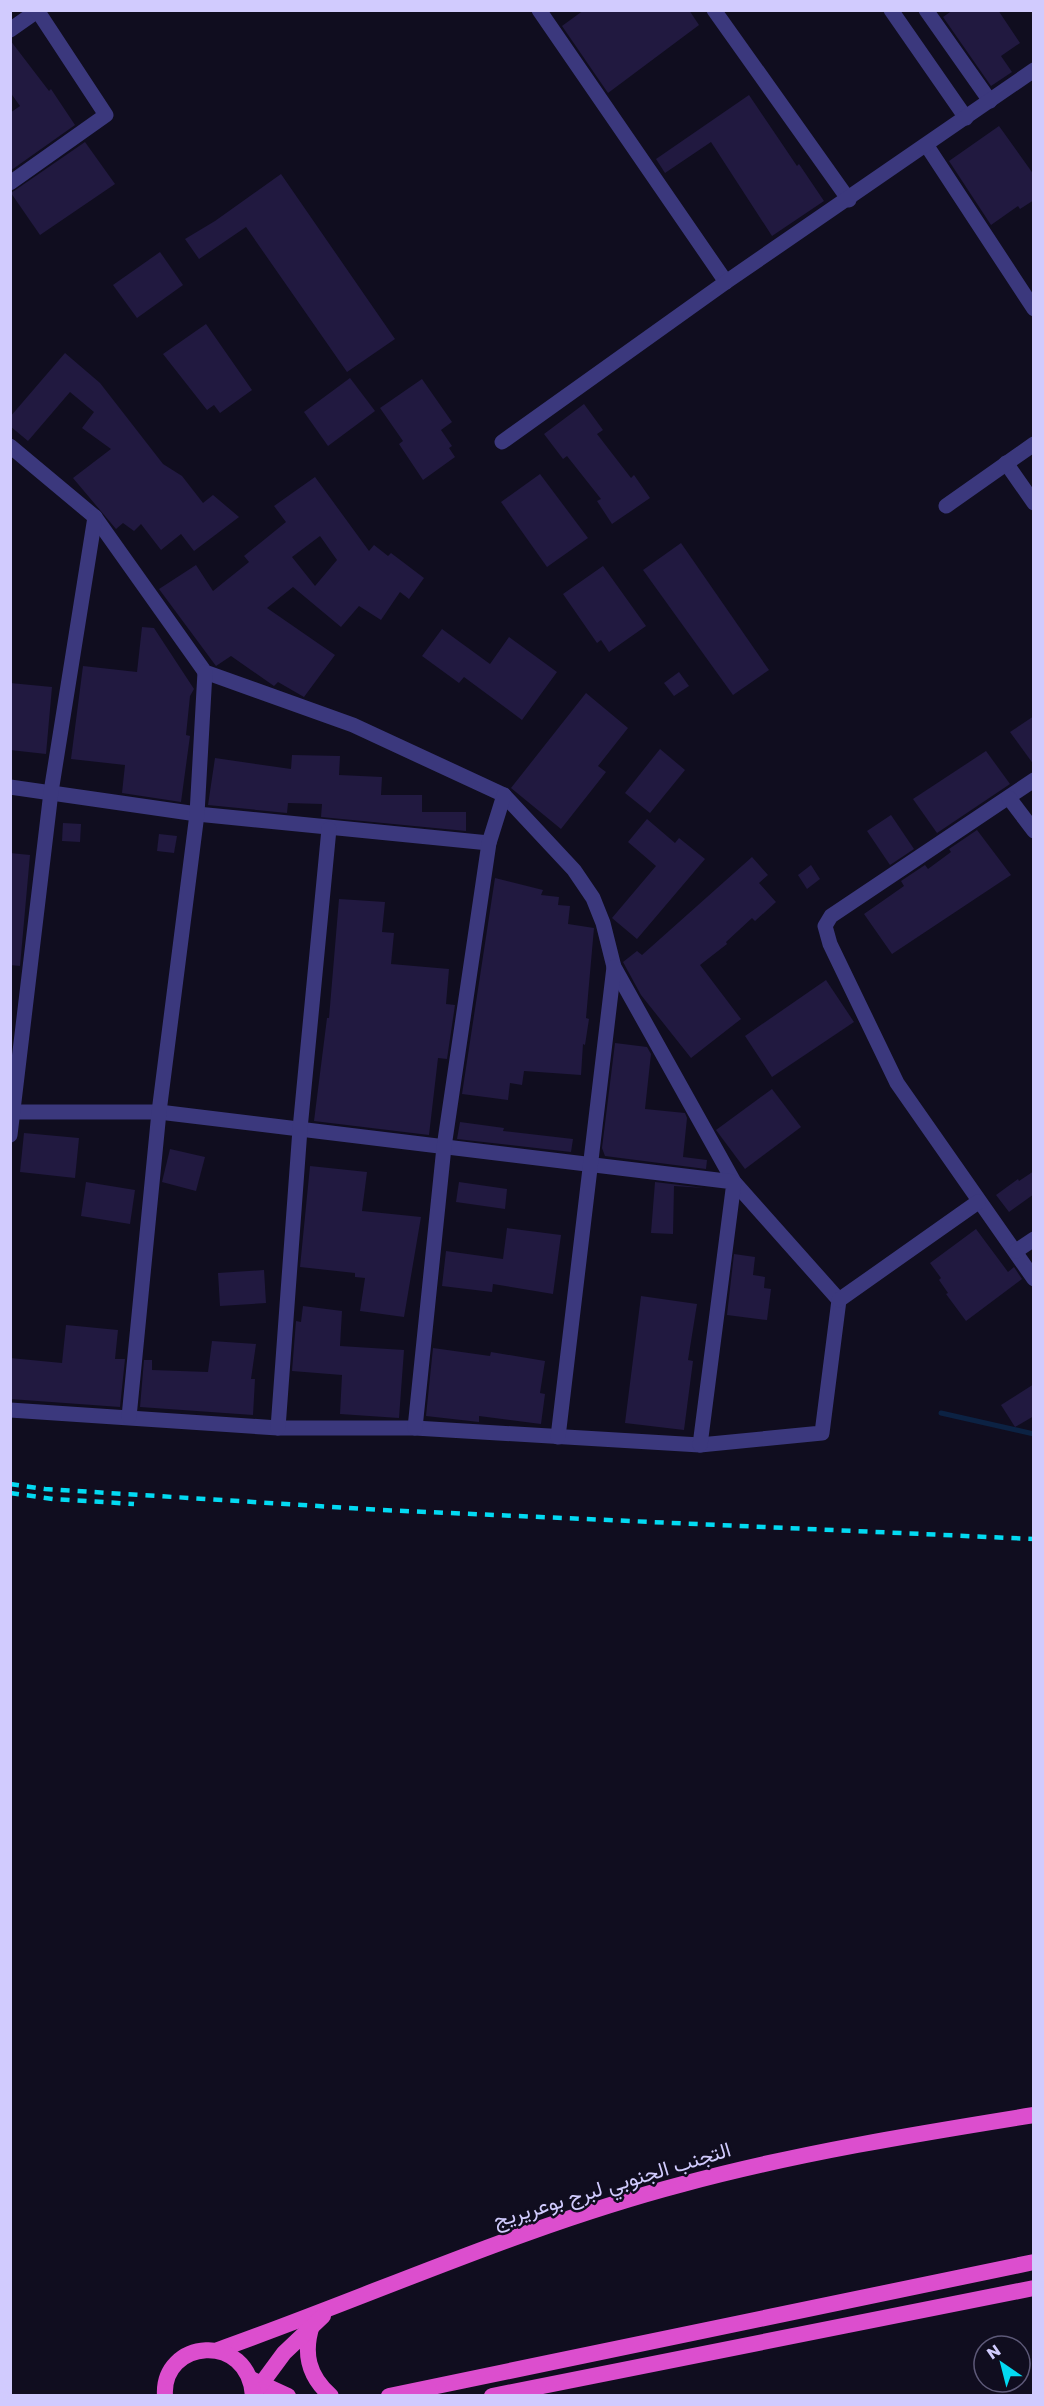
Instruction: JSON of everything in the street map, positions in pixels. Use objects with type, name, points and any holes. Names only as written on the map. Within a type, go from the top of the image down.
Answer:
[{"type":"highway","name":"التجنب الجنوبي لبرج بوعريريج","points":[[163,2394],[167,2378],[182,2358],[199,2350],[218,2350],[444,2262],[681,2184],[884,2139],[1034,2115]]},
{"type":"highway","points":[[389,2396],[1034,2262]]},
{"type":"highway","points":[[492,2396],[1034,2288]]},
{"type":"highway","points":[[254,2386],[312,2325],[339,2304]]},
{"type":"highway","points":[[312,2325],[307,2351],[309,2365],[314,2377],[331,2396]]},
{"type":"highway","points":[[218,2350],[238,2360],[254,2386],[288,2396]]},
{"type":"street","points":[[539,10],[726,282]]},
{"type":"street","points":[[714,10],[849,200]]},
{"type":"street","points":[[891,10],[966,118]]},
{"type":"street","points":[[926,10],[990,101]]},
{"type":"street","points":[[10,30],[37,11],[106,115],[10,183]]},
{"type":"street","points":[[502,442],[726,282],[849,200],[1034,70]]},
{"type":"street","points":[[927,146],[1034,309]]},
{"type":"street","points":[[946,506],[1034,444]]},
{"type":"street","points":[[10,446],[95,517],[205,672],[353,725],[504,795],[574,870],[593,898],[603,923],[614,967],[734,1182],[838,1300]]},
{"type":"street","points":[[1006,463],[1034,503]]},
{"type":"street","points":[[10,1135],[51,792],[95,517]]},
{"type":"street","points":[[129,1417],[159,1112],[197,814],[205,672]]},
{"type":"street","points":[[1034,780],[831,916],[825,926],[830,944],[897,1083],[1034,1279]]},
{"type":"street","points":[[10,787],[197,814],[328,829],[489,843]]},
{"type":"street","points":[[415,1428],[444,1147],[489,843],[504,795]]},
{"type":"street","points":[[1009,798],[1034,831]]},
{"type":"street","points":[[278,1428],[300,1129],[328,829]]},
{"type":"street","points":[[558,1437],[614,967]]},
{"type":"street","points":[[12,1112],[159,1112],[734,1182]]},
{"type":"street","points":[[700,1445],[734,1182]]},
{"type":"street","points":[[10,1410],[278,1428],[415,1428],[700,1445],[822,1433],[838,1300],[978,1202]]},
{"type":"street","points":[[1016,1251],[1034,1239]]},
{"type":"building","points":[[584,10],[689,10],[699,25],[608,93],[562,26]]},
{"type":"building","points":[[953,10],[998,10],[1020,43],[1001,56],[1012,72],[991,86],[943,17]]},
{"type":"building","points":[[10,40],[49,91],[51,89],[75,125],[10,171],[10,113],[20,106],[10,92]]},
{"type":"building","points":[[749,95],[797,166],[799,164],[824,201],[772,236],[711,142],[665,173],[656,159]]},
{"type":"building","points":[[999,126],[1034,175],[1034,200],[1020,209],[1018,206],[991,225],[949,161]]},
{"type":"building","points":[[85,142],[115,184],[40,235],[11,193]]},
{"type":"building","points":[[281,174],[395,339],[347,372],[246,227],[199,259],[185,239],[215,221]]},
{"type":"building","points":[[160,252],[183,285],[137,318],[113,285]]},
{"type":"building","points":[[206,324],[252,390],[220,413],[214,405],[207,410],[163,354]]},
{"type":"building","points":[[65,353],[100,383],[163,464],[182,476],[203,503],[213,495],[239,517],[194,551],[181,534],[161,550],[141,524],[134,531],[123,523],[116,529],[73,478],[111,449],[82,428],[94,412],[70,392],[28,441],[10,426],[10,417]]},
{"type":"building","points":[[350,378],[375,411],[328,446],[304,412]]},
{"type":"building","points":[[422,379],[452,422],[441,430],[452,446],[449,448],[455,457],[423,480],[399,444],[403,441],[380,408]]},
{"type":"building","points":[[584,404],[603,430],[597,434],[631,478],[634,475],[650,498],[612,524],[597,501],[601,499],[567,456],[563,459],[544,434]]},
{"type":"building","points":[[540,474],[588,538],[547,567],[501,502]]},
{"type":"building","points":[[315,477],[369,551],[374,545],[388,556],[391,553],[424,578],[409,599],[400,592],[381,620],[359,606],[341,627],[293,587],[267,608],[335,655],[304,697],[278,682],[274,686],[231,656],[216,666],[159,589],[196,565],[213,591],[249,562],[244,556],[286,522],[274,506]],"holes":[[[320,536],[337,560],[315,586],[292,557]]]},
{"type":"building","points":[[681,543],[769,670],[733,695],[643,570]]},
{"type":"building","points":[[603,566],[646,626],[609,652],[601,640],[597,643],[563,594]]},
{"type":"building","points":[[142,627],[154,628],[194,689],[190,696],[186,735],[190,736],[181,802],[122,793],[125,765],[71,759],[83,666],[137,672]]},
{"type":"building","points":[[442,629],[490,664],[509,637],[557,672],[522,720],[464,677],[459,683],[422,656]]},
{"type":"building","points":[[679,672],[689,686],[674,696],[664,683]]},
{"type":"building","points":[[10,683],[52,687],[46,754],[10,750]]},
{"type":"building","points":[[586,693],[628,728],[598,766],[606,772],[561,829],[511,788]]},
{"type":"building","points":[[1034,716],[1034,765],[1010,732]]},
{"type":"building","points":[[660,749],[685,770],[650,813],[625,793]]},
{"type":"building","points":[[986,751],[1010,784],[937,833],[913,799]]},
{"type":"building","points":[[292,755],[340,756],[339,775],[382,777],[381,795],[422,795],[422,812],[466,812],[466,831],[321,817],[322,804],[288,803],[287,813],[208,805],[215,758],[291,769]]},
{"type":"building","points":[[891,815],[914,849],[890,865],[867,831]]},
{"type":"building","points":[[647,819],[675,843],[679,838],[705,859],[637,939],[612,918],[656,866],[628,842]]},
{"type":"building","points":[[63,823],[81,824],[80,842],[62,841]]},
{"type":"building","points":[[977,830],[1011,875],[892,954],[864,914],[904,886],[901,881],[925,865],[928,869],[951,852],[949,849]]},
{"type":"building","points":[[159,834],[177,836],[174,853],[157,851]]},
{"type":"building","points":[[10,853],[30,855],[20,966],[10,965]]},
{"type":"building","points":[[752,857],[768,875],[759,883],[776,902],[755,921],[752,918],[726,942],[727,944],[700,965],[741,1019],[691,1058],[641,995],[623,962],[637,951],[642,955]]},
{"type":"building","points":[[811,865],[820,879],[807,889],[798,875]]},
{"type":"building","points":[[495,878],[543,890],[541,895],[559,897],[558,905],[570,906],[568,924],[594,928],[586,1018],[589,1019],[585,1045],[583,1044],[581,1075],[524,1071],[522,1085],[510,1083],[508,1100],[462,1094]]},
{"type":"building","points":[[339,899],[385,902],[382,932],[394,933],[391,964],[449,969],[446,1004],[455,1005],[447,1059],[438,1058],[429,1135],[314,1121],[327,1018],[329,1018]]},
{"type":"building","points":[[826,980],[854,1022],[772,1077],[745,1036]]},
{"type":"building","points":[[615,1043],[647,1047],[651,1054],[645,1109],[685,1113],[687,1118],[683,1157],[707,1160],[706,1169],[605,1156],[602,1148]]},
{"type":"building","points":[[772,1089],[801,1127],[745,1169],[716,1130]]},
{"type":"building","points":[[460,1122],[504,1128],[503,1131],[573,1139],[571,1152],[457,1139]]},
{"type":"building","points":[[24,1133],[79,1138],[75,1178],[20,1172]]},
{"type":"building","points":[[170,1149],[205,1157],[196,1191],[162,1182]]},
{"type":"building","points":[[310,1166],[367,1172],[362,1211],[421,1217],[404,1317],[360,1311],[365,1278],[355,1277],[355,1273],[300,1267]]},
{"type":"building","points":[[1034,1171],[1034,1194],[1009,1212],[996,1195]]},
{"type":"building","points":[[86,1182],[135,1190],[130,1224],[81,1216]]},
{"type":"building","points":[[459,1182],[507,1189],[505,1209],[456,1202]]},
{"type":"building","points":[[655,1182],[704,1188],[674,1186],[673,1234],[651,1233]]},
{"type":"building","points":[[507,1228],[561,1235],[553,1294],[493,1284],[492,1292],[442,1286],[446,1251],[503,1259]]},
{"type":"building","points":[[976,1229],[1008,1272],[1014,1267],[1022,1279],[966,1321],[946,1294],[948,1293],[939,1280],[941,1278],[930,1263]]},
{"type":"building","points":[[734,1254],[755,1257],[753,1275],[765,1277],[764,1288],[771,1289],[767,1320],[727,1315]]},
{"type":"building","points":[[264,1270],[266,1303],[220,1306],[218,1273]]},
{"type":"building","points":[[641,1296],[697,1304],[688,1360],[693,1361],[684,1430],[625,1423]]},
{"type":"building","points":[[303,1306],[342,1311],[340,1346],[404,1350],[399,1418],[340,1414],[342,1375],[292,1371],[296,1321],[301,1322]]},
{"type":"building","points":[[66,1325],[118,1330],[115,1359],[125,1359],[120,1407],[10,1399],[10,1358],[62,1363]]},
{"type":"building","points":[[212,1341],[256,1344],[251,1379],[255,1379],[253,1415],[140,1407],[144,1360],[152,1360],[152,1370],[208,1372]]},
{"type":"building","points":[[433,1348],[490,1356],[491,1352],[545,1361],[540,1393],[545,1394],[541,1424],[479,1416],[479,1422],[426,1416]]},
{"type":"building","points":[[1034,1384],[1034,1416],[1015,1427],[1001,1405]]},
{"type":"waterway","points":[[941,1413],[1034,1434]]},
{"type":"railway","points":[[10,1484],[45,1489],[382,1510],[1034,1539]]},
{"type":"railway","points":[[10,1493],[53,1499],[134,1504]]}]
